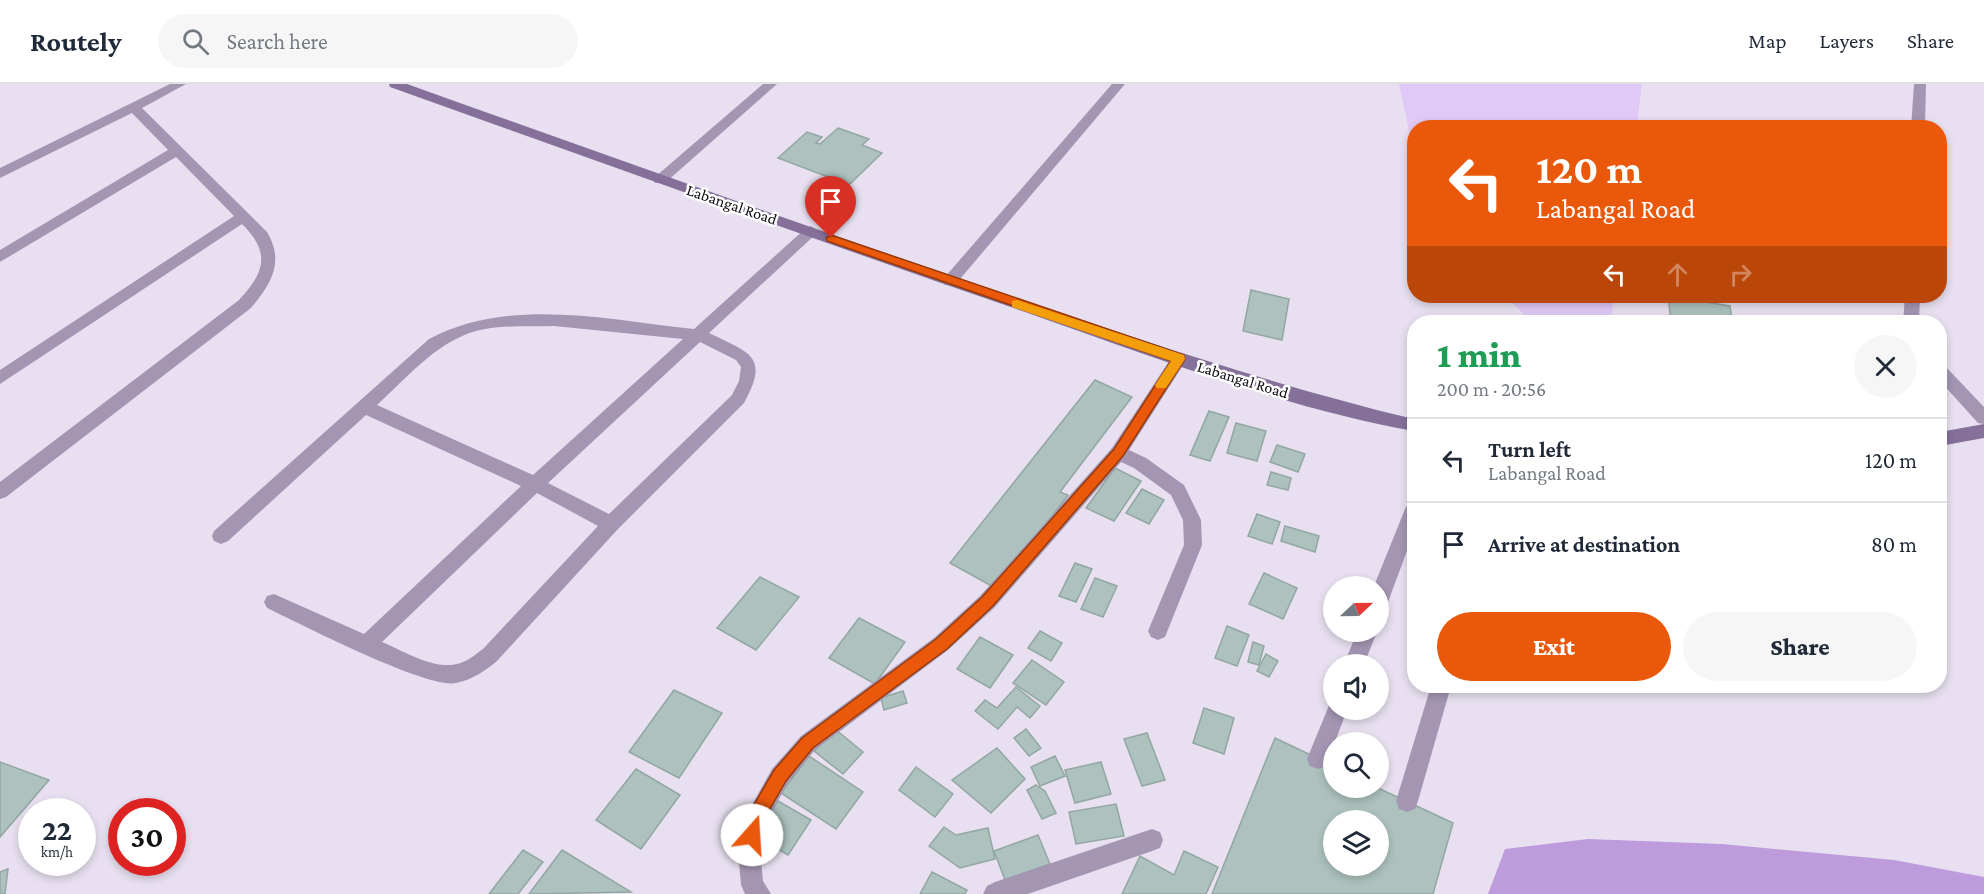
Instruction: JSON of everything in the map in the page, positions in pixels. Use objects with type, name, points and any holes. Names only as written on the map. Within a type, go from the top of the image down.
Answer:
[{"type":"main road","name":"Labangal Road","points":[[395,84],[660,180],[1179,359],[1309,399],[1407,423]]},
{"type":"main road","points":[[1947,438],[1984,431]]},
{"type":"street","points":[[0,174],[180,84]]},
{"type":"street","points":[[660,180],[771,84]]},
{"type":"street","points":[[950,281],[1119,84]]},
{"type":"street","points":[[1918,120],[1920,84]]},
{"type":"street","points":[[0,492],[245,304],[260,288],[271,267],[270,250],[262,235],[133,107]]},
{"type":"street","points":[[0,257],[176,151]]},
{"type":"street","points":[[0,378],[244,216]]},
{"type":"street","points":[[366,645],[536,484],[811,231]]},
{"type":"street","points":[[221,536],[435,343],[455,332],[485,323],[554,320],[699,335],[742,356],[749,367],[747,381],[738,399],[611,524],[490,655],[473,668],[456,674],[438,674],[366,645],[274,602]]},
{"type":"street","points":[[759,894],[752,885],[749,850],[755,819],[780,776],[808,743],[933,651],[987,602],[1118,453],[1179,359]]},
{"type":"street","points":[[1947,379],[1984,418]]},
{"type":"street","points":[[365,407],[536,484],[611,524]]},
{"type":"street","points":[[1118,453],[1140,463],[1178,490],[1192,520],[1193,545],[1158,631]]},
{"type":"street","points":[[1388,576],[1407,527]]},
{"type":"street","points":[[1407,801],[1439,693]]},
{"type":"street","points":[[1318,759],[1333,720]]},
{"type":"street","points":[[995,894],[1152,840]]},
{"type":"shaded area","points":[[1399,84],[1642,84],[1638,120],[1407,121]]},
{"type":"shaded area","points":[[1513,303],[1613,303],[1612,315],[1524,315]]},
{"type":"shaded area","points":[[1588,839],[1722,844],[1894,860],[1984,877],[1984,894],[1488,894],[1505,849]]},
{"type":"building","points":[[838,128],[869,139],[862,145],[882,153],[849,185],[778,158],[807,132],[822,137],[816,143],[820,144]]},
{"type":"building","points":[[1251,290],[1289,299],[1282,340],[1243,331]]},
{"type":"building","points":[[1669,303],[1711,303],[1730,306],[1731,315],[1670,315]]},
{"type":"building","points":[[1095,380],[1132,397],[1060,492],[1068,495],[997,589],[950,563]]},
{"type":"building","points":[[1209,411],[1229,417],[1210,461],[1190,455]]},
{"type":"building","points":[[1236,423],[1266,431],[1257,461],[1227,453]]},
{"type":"building","points":[[1277,445],[1305,454],[1298,472],[1270,462]]},
{"type":"building","points":[[1115,468],[1141,481],[1114,521],[1086,508]]},
{"type":"building","points":[[1271,472],[1291,478],[1288,490],[1267,485]]},
{"type":"building","points":[[1142,489],[1164,500],[1149,524],[1126,513]]},
{"type":"building","points":[[1257,514],[1280,522],[1272,544],[1248,536]]},
{"type":"building","points":[[1285,526],[1319,536],[1315,552],[1281,541]]},
{"type":"building","points":[[1075,563],[1092,569],[1076,602],[1059,596]]},
{"type":"building","points":[[1264,573],[1297,588],[1283,619],[1249,604]]},
{"type":"building","points":[[760,577],[799,597],[756,650],[717,628]]},
{"type":"building","points":[[1095,578],[1117,586],[1103,617],[1081,609]]},
{"type":"building","points":[[859,618],[905,642],[875,684],[829,658]]},
{"type":"building","points":[[1227,626],[1249,635],[1237,666],[1215,658]]},
{"type":"building","points":[[1040,631],[1062,643],[1051,661],[1028,648]]},
{"type":"building","points":[[980,637],[1013,655],[990,688],[957,669]]},
{"type":"building","points":[[1253,642],[1264,646],[1259,665],[1248,662]]},
{"type":"building","points":[[1266,654],[1278,661],[1269,677],[1257,671]]},
{"type":"building","points":[[1032,660],[1064,682],[1046,705],[1013,683]]},
{"type":"building","points":[[1016,687],[1040,706],[1030,718],[1017,707],[998,729],[975,711],[985,700],[997,708]]},
{"type":"building","points":[[674,690],[722,713],[679,778],[629,752]]},
{"type":"building","points":[[903,691],[907,703],[884,710],[881,698]]},
{"type":"building","points":[[1204,708],[1234,718],[1224,754],[1193,743]]},
{"type":"building","points":[[835,729],[863,752],[843,774],[814,751]]},
{"type":"building","points":[[1026,729],[1041,748],[1029,756],[1014,738]]},
{"type":"building","points":[[1147,733],[1165,780],[1142,786],[1124,739]]},
{"type":"building","points":[[1275,738],[1323,761],[1323,798],[1389,798],[1389,793],[1453,823],[1433,894],[1212,894]]},
{"type":"building","points":[[997,748],[1025,779],[991,813],[952,780]]},
{"type":"building","points":[[809,756],[863,792],[836,829],[781,793]]},
{"type":"building","points":[[1055,756],[1065,776],[1040,786],[1031,767]]},
{"type":"building","points":[[0,762],[49,780],[34,798],[18,798],[18,816],[0,837]]},
{"type":"building","points":[[1101,762],[1111,794],[1075,803],[1065,770]]},
{"type":"building","points":[[916,767],[953,794],[935,817],[899,790]]},
{"type":"building","points":[[636,769],[680,795],[641,849],[596,820]]},
{"type":"building","points":[[1036,785],[1045,791],[1056,813],[1042,819],[1027,790]]},
{"type":"building","points":[[778,801],[811,820],[788,855],[755,836]]},
{"type":"building","points":[[1116,804],[1124,836],[1076,844],[1069,812]]},
{"type":"building","points":[[944,827],[956,835],[988,828],[995,859],[960,868],[929,846]]},
{"type":"building","points":[[1038,835],[1050,864],[1005,880],[994,851]]},
{"type":"building","points":[[523,850],[543,862],[518,894],[489,894]]},
{"type":"building","points":[[562,850],[631,892],[529,894]]},
{"type":"building","points":[[1184,851],[1218,867],[1206,894],[1122,894],[1140,856],[1174,875]]},
{"type":"building","points":[[8,869],[5,894],[0,894],[0,872]]},
{"type":"building","points":[[932,872],[967,890],[965,894],[920,894]]},
{"type":"slow traffic","points":[[1017,304],[1179,359],[1162,385]]},
{"type":"route","points":[[752,835],[755,819],[780,776],[808,743],[941,644],[987,602],[1118,453],[1179,359],[831,238]]}]
